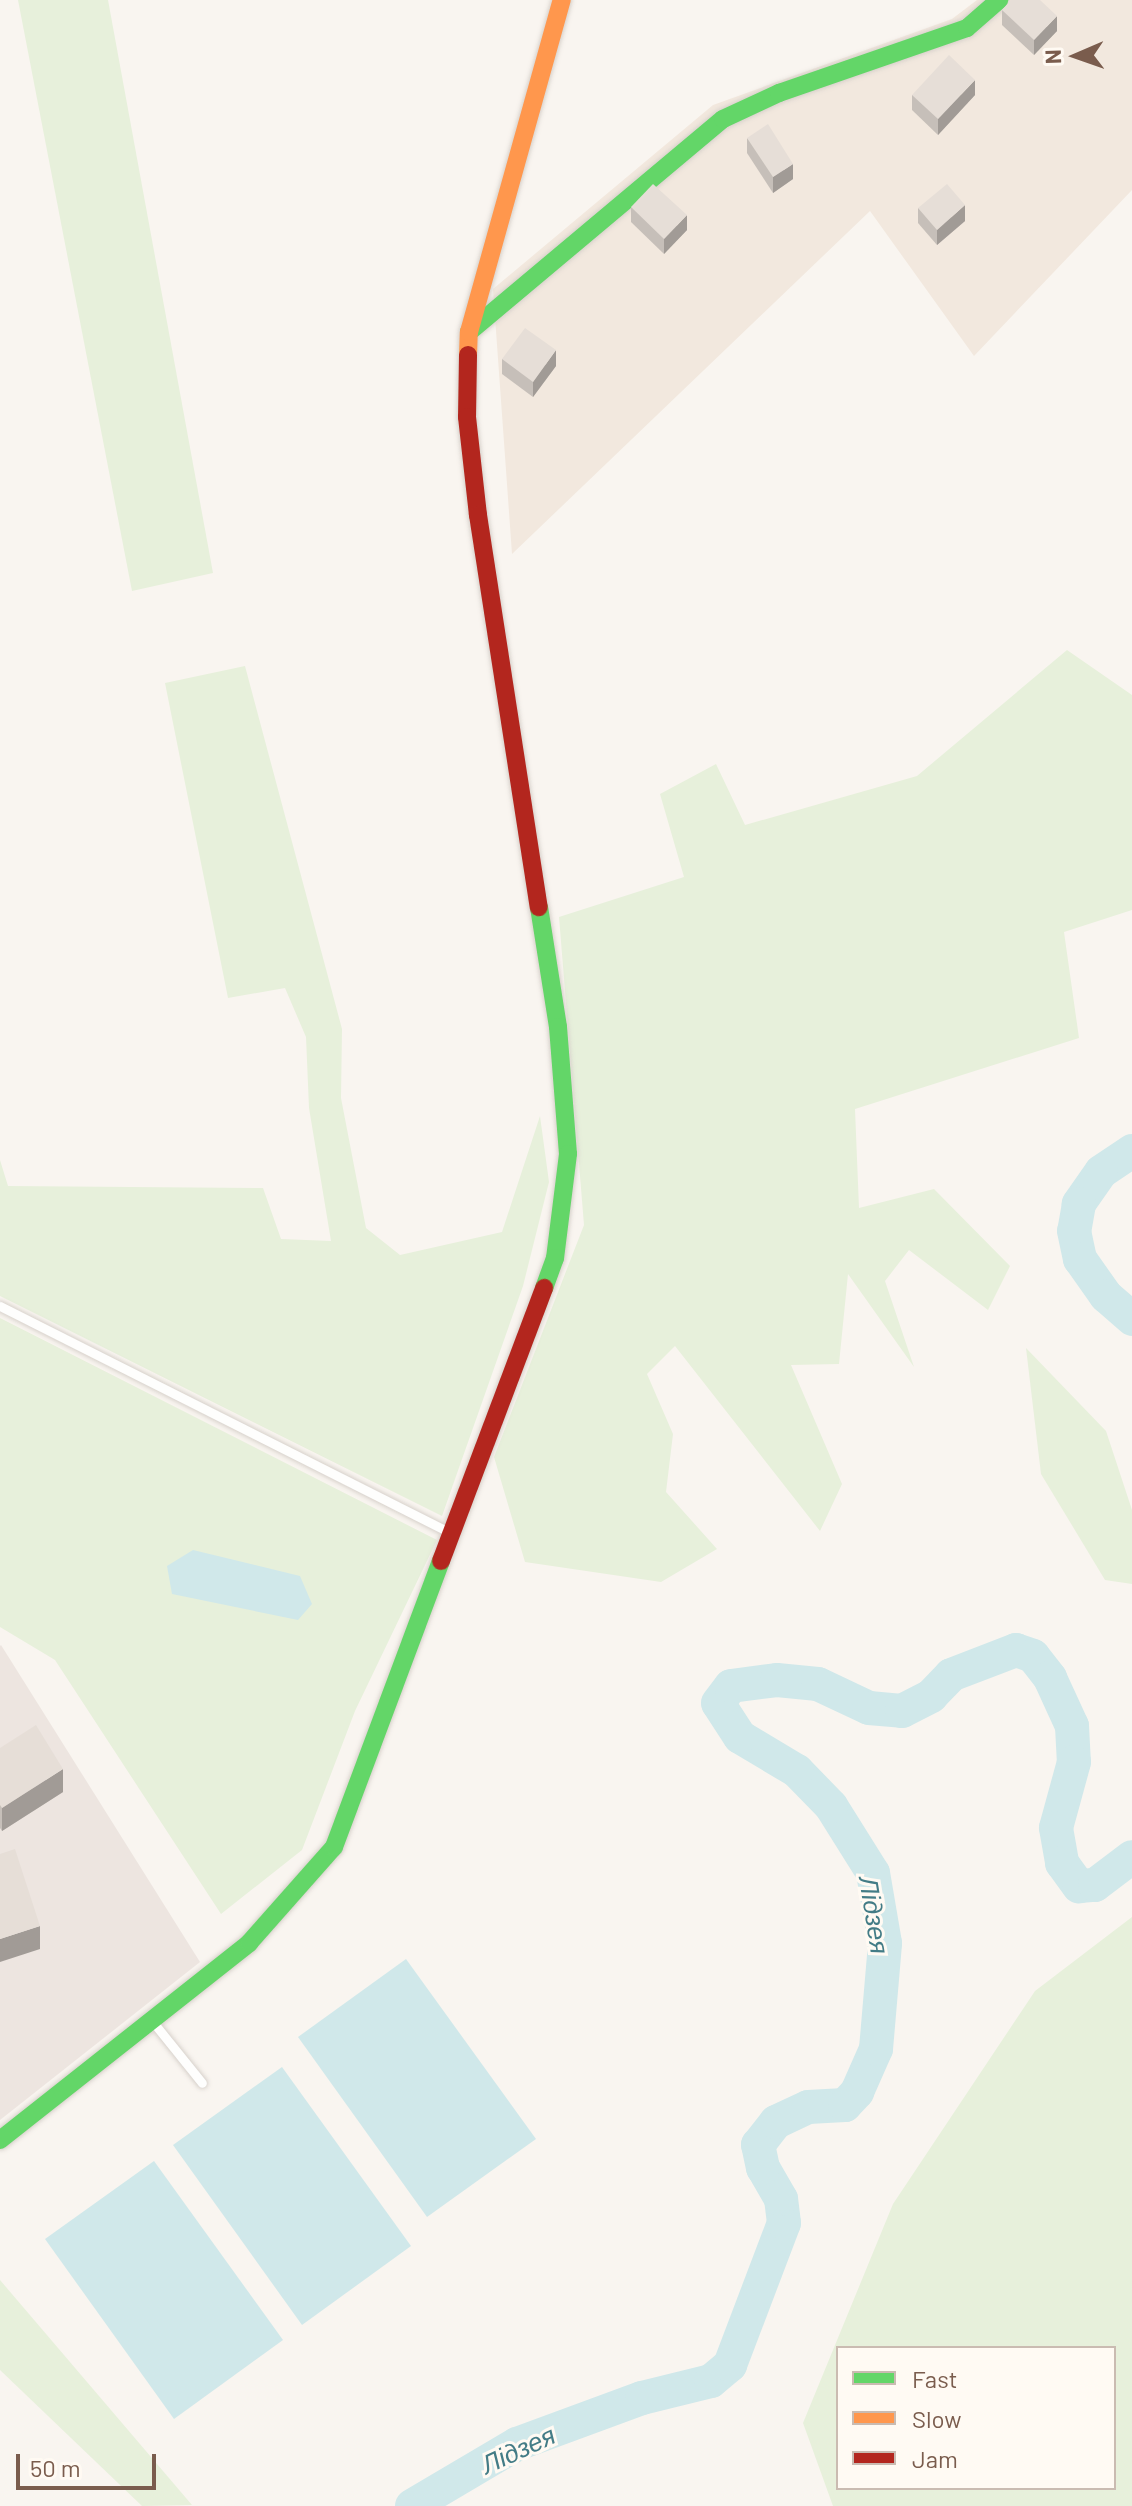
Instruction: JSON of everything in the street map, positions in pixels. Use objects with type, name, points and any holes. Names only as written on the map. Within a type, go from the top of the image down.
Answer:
[{"type":"street","points":[[0,2140],[249,1943],[334,1847],[455,1535],[555,1258],[568,1154],[558,1027],[478,515],[467,417],[469,332],[562,0]]},
{"type":"street","points":[[469,332],[723,119],[779,93],[967,28],[999,0]]},
{"type":"lane","points":[[0,1306],[455,1535]]},
{"type":"lane","points":[[151,2020],[202,2083]]},
{"type":"shaded area","points":[[977,0],[1132,0],[1132,190],[974,356],[870,211],[512,554],[493,289],[713,105],[952,19]]},
{"type":"shaded area","points":[[0,1646],[200,1962],[0,2120]]},
{"type":"green space","points":[[18,0],[108,0],[213,573],[132,591]]},
{"type":"green space","points":[[1067,650],[1132,695],[1132,910],[1064,932],[1079,1038],[855,1109],[859,1208],[934,1189],[1010,1266],[988,1310],[909,1250],[885,1281],[914,1367],[848,1274],[839,1364],[791,1365],[842,1484],[820,1531],[675,1346],[647,1374],[673,1434],[666,1492],[717,1549],[661,1582],[525,1562],[494,1457],[584,1225],[559,917],[684,877],[660,794],[716,764],[745,825],[917,776]]},
{"type":"green space","points":[[245,666],[342,1029],[341,1098],[366,1228],[400,1255],[502,1232],[540,1116],[549,1182],[523,1286],[442,1516],[0,1296],[0,1160],[8,1186],[263,1188],[281,1239],[331,1241],[309,1108],[306,1037],[285,988],[228,998],[165,683]]},
{"type":"green space","points":[[0,1318],[437,1540],[355,1711],[302,1850],[221,1914],[55,1660],[0,1627]]},
{"type":"green space","points":[[1026,1348],[1106,1431],[1132,1510],[1132,1584],[1105,1580],[1041,1474]]},
{"type":"green space","points":[[1132,1917],[1132,2506],[833,2506],[803,2423],[893,2204],[1035,1991]]},
{"type":"green space","points":[[0,2280],[192,2505],[142,2506],[0,2370]]},
{"type":"water","points":[[193,1550],[300,1576],[312,1604],[298,1620],[172,1594],[167,1566]]},
{"type":"water","points":[[406,1959],[536,2139],[427,2217],[298,2037]]},
{"type":"water","points":[[282,2067],[411,2246],[302,2325],[173,2145]]},
{"type":"water","points":[[154,2161],[283,2340],[174,2419],[45,2239]]},
{"type":"building","points":[[1011,0],[1040,0],[1057,16],[1034,40],[1002,10]]},
{"type":"building","points":[[949,55],[975,80],[938,119],[912,95]]},
{"type":"building","points":[[768,124],[793,164],[773,177],[747,138]]},
{"type":"building","points":[[653,184],[687,215],[664,239],[631,207]]},
{"type":"building","points":[[947,184],[965,205],[937,230],[918,208]]},
{"type":"building","points":[[525,328],[556,350],[533,382],[502,359]]},
{"type":"building","points":[[36,1725],[63,1769],[2,1808],[0,1748]]},
{"type":"building","points":[[15,1849],[40,1926],[0,1939],[0,1854]]},
{"type":"waterway","name":"Лідзея","points":[[1132,1151],[1101,1172],[1079,1204],[1074,1231],[1080,1259],[1106,1296],[1132,1319]]},
{"type":"waterway","name":"Лідзея","points":[[412,2506],[517,2444],[642,2398],[711,2381],[730,2365],[784,2223],[781,2199],[763,2168],[758,2145],[776,2122],[808,2107],[845,2105],[857,2092],[876,2049],[885,1943],[873,1873],[831,1806],[797,1771],[740,1737],[718,1703],[731,1686],[777,1680],[818,1684],[869,1708],[902,1711],[931,1696],[951,1675],[1016,1650],[1033,1656],[1050,1678],[1072,1726],[1074,1762],[1056,1828],[1062,1863],[1079,1886],[1095,1885],[1132,1857]]},
{"type":"traffic: fast","points":[[469,332],[723,119],[779,93],[967,28],[999,0]]},
{"type":"traffic: fast","points":[[539,907],[558,1027],[568,1154],[555,1258],[544,1288]]},
{"type":"traffic: fast","points":[[0,2140],[249,1943],[334,1847],[441,1561]]},
{"type":"traffic: slow","points":[[468,355],[469,332],[562,0]]},
{"type":"traffic: jam","points":[[468,355],[467,417],[478,515],[539,907]]},
{"type":"traffic: jam","points":[[441,1561],[544,1288]]}]
